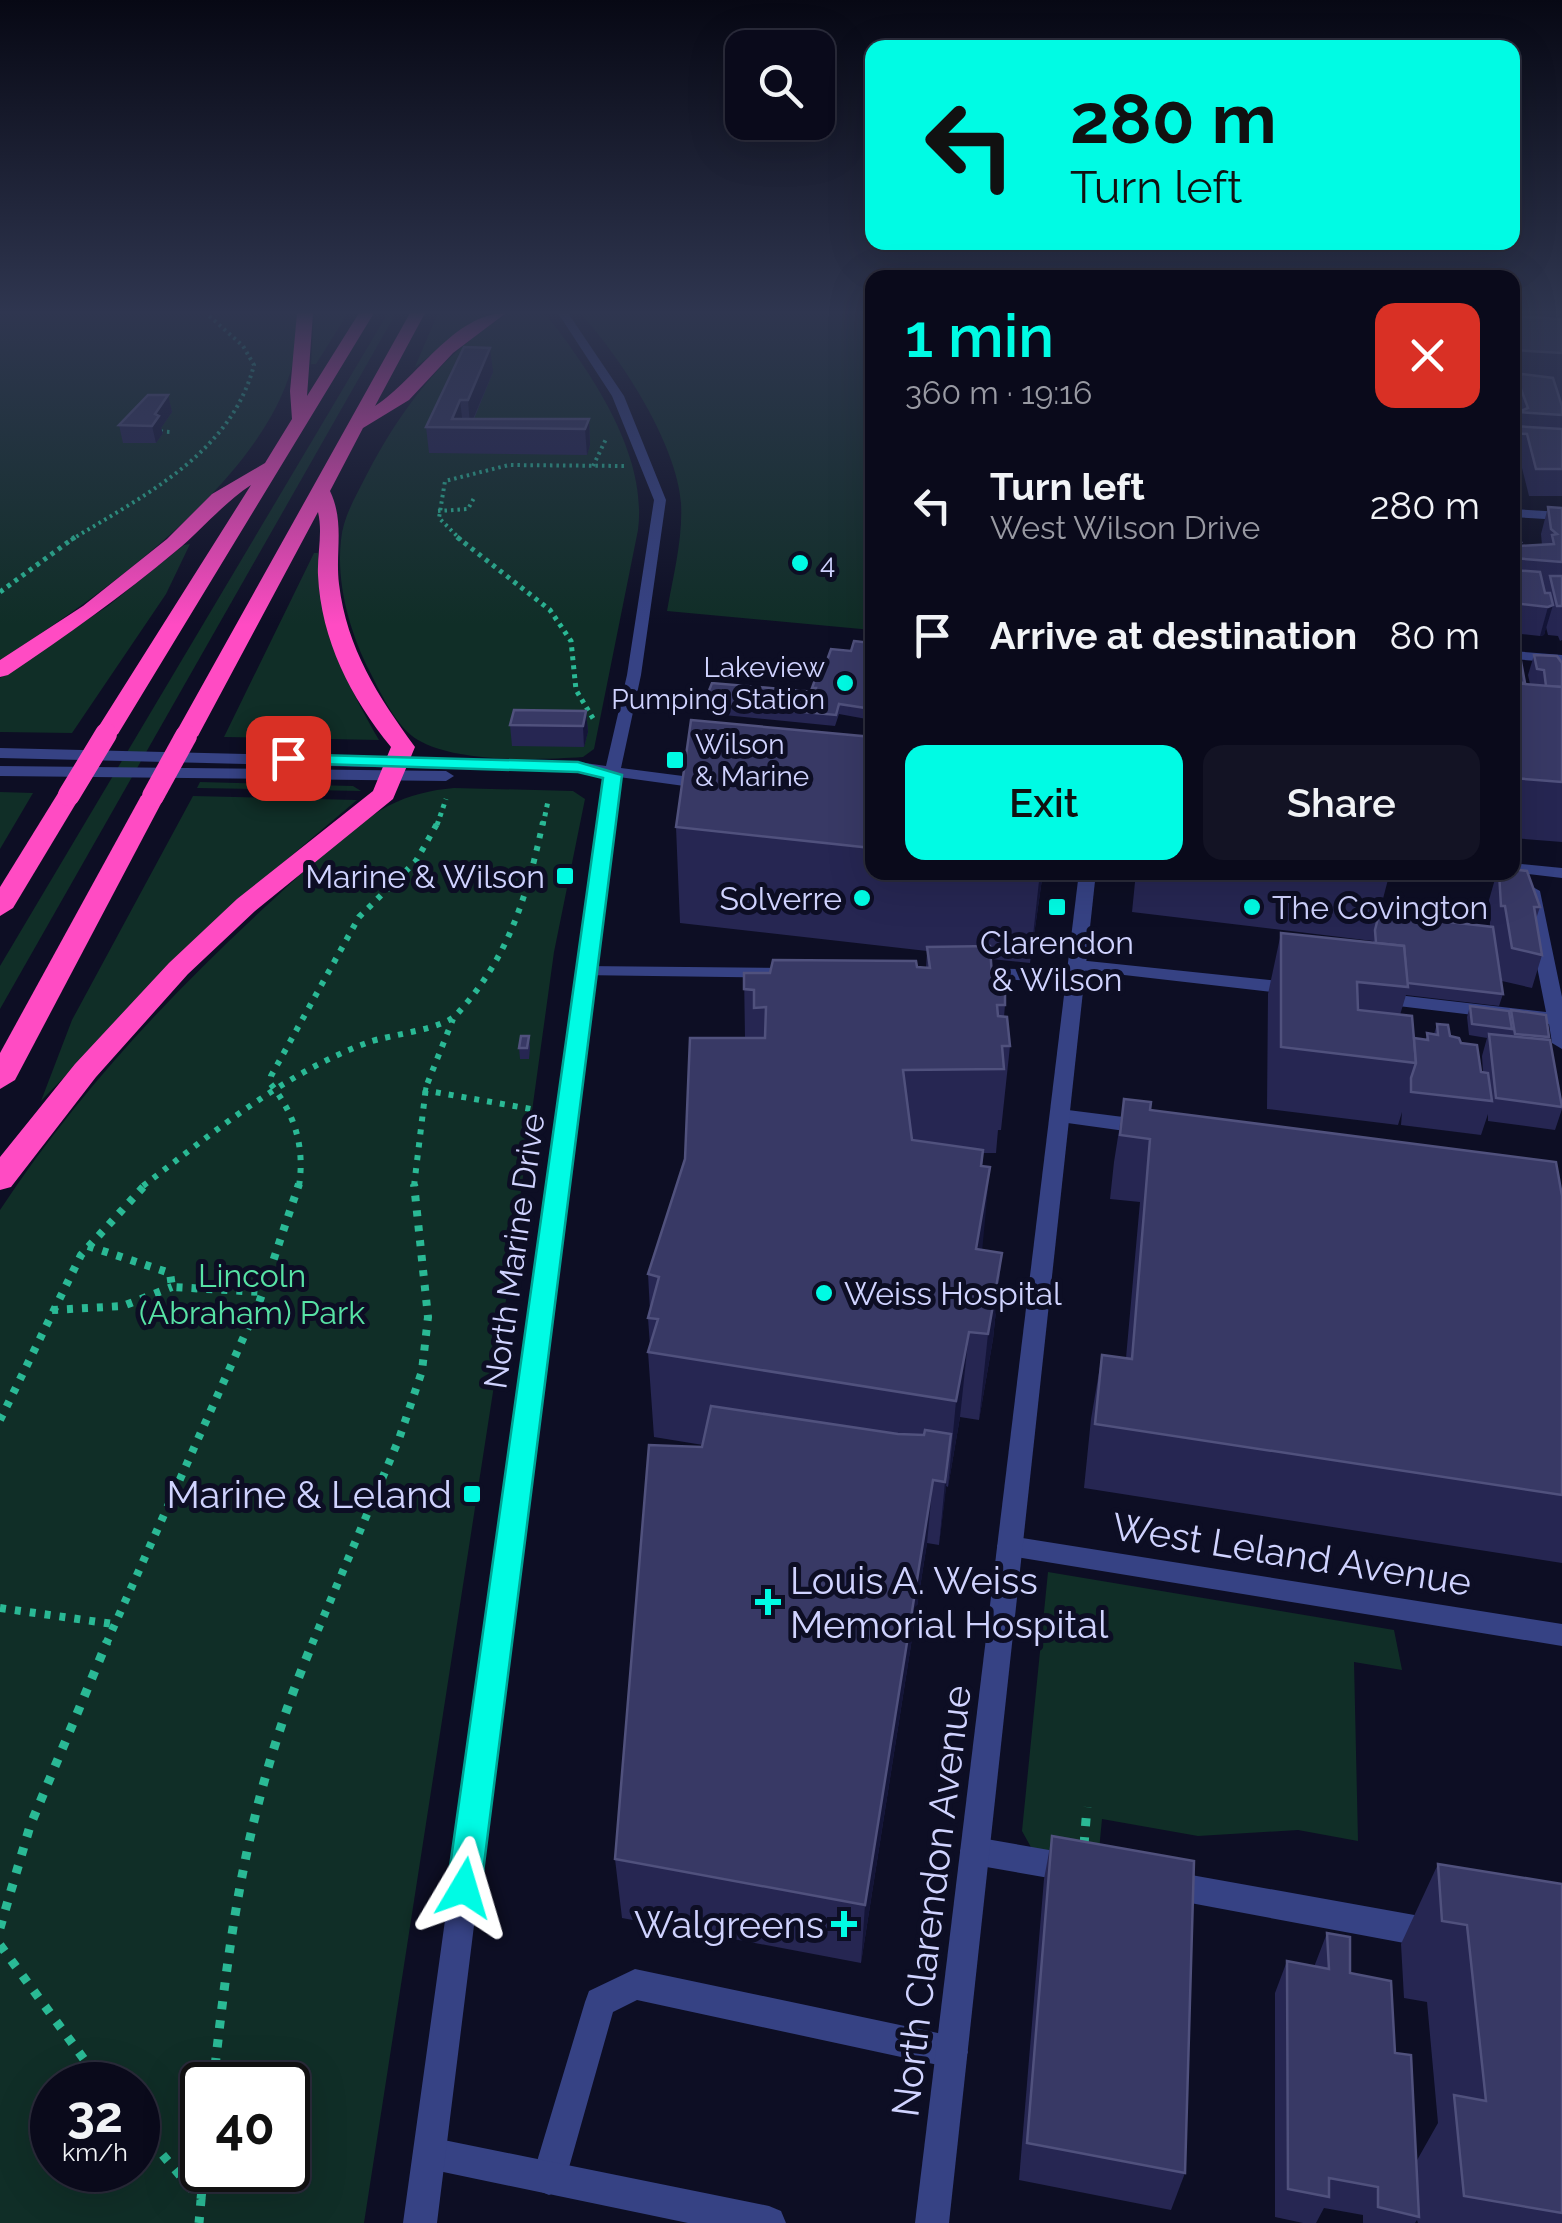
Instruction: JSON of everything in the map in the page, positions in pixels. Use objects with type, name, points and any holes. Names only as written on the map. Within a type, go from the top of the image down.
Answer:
[{"type":"highway","points":[[0,1080],[362,417]]},
{"type":"highway","points":[[357,426],[372,417]]},
{"type":"highway","points":[[0,908],[301,418]]},
{"type":"highway","points":[[0,670],[90,610],[174,543],[218,498],[276,460]]},
{"type":"highway","points":[[0,1179],[70,1086],[143,1006],[244,908],[384,794],[404,747],[382,723],[360,684],[338,629],[327,573],[334,524],[322,494]]},
{"type":"street","name":"North Marine Drive","points":[[420,2223],[584,971],[660,500],[626,417]]},
{"type":"street","points":[[1520,513],[1562,516]]},
{"type":"street","points":[[1520,656],[1562,659]]},
{"type":"street","points":[[0,752],[576,779],[613,775],[718,786]]},
{"type":"street","points":[[0,771],[395,769]]},
{"type":"street","points":[[1562,874],[1520,869],[1562,1043]]},
{"type":"street","name":"North Clarendon Avenue","points":[[932,2223],[1087,880]]},
{"type":"street","points":[[958,979],[1077,970],[1309,991]]},
{"type":"street","points":[[584,971],[808,973],[808,989]]},
{"type":"street","points":[[1366,997],[1557,1018]]},
{"type":"street","points":[[1060,1116],[1163,1129]]},
{"type":"street","name":"West Leland Avenue","points":[[1010,1546],[1562,1636]]},
{"type":"street","points":[[975,1850],[1102,1873]]},
{"type":"street","points":[[1140,1880],[1466,1939]]},
{"type":"street","points":[[549,2178],[600,2002],[635,1984],[952,2052]]},
{"type":"street","points":[[429,2153],[769,2223]]},
{"type":"path","points":[[0,592],[63,544],[168,480],[230,417]]},
{"type":"path","points":[[148,432],[170,432]]},
{"type":"path","points":[[593,466],[606,439]]},
{"type":"path","points":[[594,720],[576,690],[575,656],[564,627],[513,577],[444,528],[438,511],[441,488],[453,477],[505,468],[630,466]]},
{"type":"path","points":[[438,511],[468,508],[474,498]]},
{"type":"path","points":[[0,1928],[12,1878],[53,1767],[262,1292],[303,1164],[290,1114],[271,1076],[359,918],[416,861],[433,836],[446,799]]},
{"type":"path","points":[[217,2062],[245,1834],[270,1754],[401,1433],[426,1350],[428,1310],[415,1208],[423,1090],[437,1048],[494,964],[526,903],[548,801]]},
{"type":"path","points":[[0,1420],[51,1310],[88,1246],[105,1222],[149,1180],[276,1089],[369,1042],[454,1019]]},
{"type":"path","points":[[423,1090],[532,1109]]},
{"type":"path","points":[[88,1246],[170,1273],[172,1287]]},
{"type":"path","points":[[51,1310],[123,1306],[172,1287],[262,1292]]},
{"type":"path","points":[[0,1608],[113,1624]]},
{"type":"path","points":[[0,1946],[85,2062]]},
{"type":"path","points":[[160,2152],[200,2200]]},
{"type":"path","points":[[199,2223],[201,2192]]},
{"type":"green space","points":[[0,417],[270,417],[237,466],[192,514],[91,598],[0,660]]},
{"type":"green space","points":[[326,417],[337,417],[0,1009],[0,966]]},
{"type":"green space","points":[[401,417],[613,417],[634,472],[638,530],[594,749],[583,757],[521,759],[454,753],[410,735],[384,700],[356,641],[346,608],[340,557],[344,523],[354,499]]},
{"type":"green space","points":[[652,417],[865,417],[865,629],[667,611],[677,558],[681,503]]},
{"type":"green space","points":[[190,544],[166,594],[72,733],[0,732],[0,678],[108,606]]},
{"type":"green space","points":[[314,553],[318,553],[323,604],[335,650],[379,740],[224,737]]},
{"type":"green space","points":[[200,782],[353,786],[361,791],[197,788]]},
{"type":"green space","name":"Lincoln (Abraham) Park","points":[[454,788],[573,791],[585,799],[554,952],[495,1379],[364,2223],[0,2223],[0,1210],[61,1125],[164,1006],[330,848],[388,806],[420,794]]},
{"type":"green space","points":[[0,792],[33,793],[0,849]]},
{"type":"green space","points":[[193,796],[357,800],[226,911],[41,1101],[72,1020]]},
{"type":"green space","points":[[1048,1572],[1394,1630],[1402,1670],[1354,1662],[1358,1841],[1298,1830],[1198,1836],[1102,1819],[1098,1861],[1032,1849],[1022,1831]]},
{"type":"building","points":[[127,417],[158,417],[152,426],[119,425]]},
{"type":"building","points":[[431,417],[589,419],[585,429],[426,427]]},
{"type":"building","points":[[1520,426],[1562,429],[1562,469],[1536,469],[1527,434],[1520,434]]},
{"type":"building","points":[[1548,507],[1562,508],[1562,562],[1520,559],[1520,546],[1554,544],[1552,535],[1557,534],[1551,529]]},
{"type":"building","points":[[1520,571],[1540,572],[1545,593],[1550,593],[1553,605],[1520,604]]},
{"type":"building","points":[[1550,576],[1562,576],[1562,606],[1557,606]]},
{"type":"building","name":"Lakeview Pumping Station","points":[[854,641],[865,642],[865,708],[839,704],[836,715],[704,703],[712,683],[815,692],[816,688],[812,688],[821,663],[826,663],[831,649],[851,651]]},
{"type":"building","points":[[1534,655],[1557,656],[1562,663],[1562,687],[1546,686],[1544,670],[1537,669]]},
{"type":"building","points":[[1520,656],[1525,683],[1520,683]]},
{"type":"building","points":[[1520,684],[1562,687],[1562,782],[1520,779]]},
{"type":"building","points":[[514,710],[586,711],[583,726],[510,725]]},
{"type":"building","points":[[691,720],[865,736],[865,847],[676,827]]},
{"type":"building","points":[[1520,870],[1527,871],[1540,907],[1534,907],[1542,955],[1512,948],[1505,906],[1501,906],[1499,880],[1520,880]]},
{"type":"building","points":[[1379,914],[1493,927],[1503,994],[1407,983],[1404,946],[1376,943]]},
{"type":"building","points":[[1281,933],[1404,946],[1408,987],[1357,982],[1358,1010],[1412,1016],[1416,1063],[1281,1047]]},
{"type":"building","name":"Weiss Hospital","points":[[990,946],[993,992],[1005,993],[1005,1005],[997,1005],[998,1016],[1007,1017],[1010,1046],[1002,1046],[1004,1069],[903,1070],[912,1140],[983,1150],[981,1166],[990,1167],[976,1249],[1002,1253],[988,1334],[969,1332],[956,1401],[648,1352],[658,1319],[648,1318],[659,1277],[648,1274],[685,1159],[690,1038],[765,1038],[766,1007],[754,1008],[754,990],[744,989],[744,973],[770,973],[773,960],[916,961],[917,967],[930,968],[927,947]]},
{"type":"building","points":[[1470,1006],[1509,1011],[1512,1029],[1472,1024]]},
{"type":"building","points":[[1511,1010],[1546,1015],[1549,1037],[1515,1034]]},
{"type":"building","points":[[1437,1024],[1448,1025],[1450,1036],[1459,1038],[1461,1043],[1477,1045],[1481,1072],[1488,1073],[1492,1101],[1411,1092],[1416,1063],[1414,1038],[1428,1040],[1427,1033],[1438,1035]]},
{"type":"building","points":[[1489,1034],[1550,1040],[1562,1107],[1496,1098]]},
{"type":"building","points":[[521,1036],[529,1036],[527,1048],[519,1048]]},
{"type":"building","points":[[1124,1099],[1151,1102],[1150,1110],[1556,1162],[1562,1196],[1562,1495],[1095,1424],[1102,1355],[1132,1359],[1150,1139],[1120,1135]]},
{"type":"building","points":[[711,1406],[898,1434],[924,1435],[925,1430],[951,1434],[945,1482],[933,1480],[865,1905],[615,1859],[649,1445],[702,1447]]},
{"type":"building","points":[[1052,1836],[1194,1861],[1185,2173],[1027,2143]]},
{"type":"building","points":[[1438,1864],[1562,1884],[1562,2213],[1464,2196],[1454,2095],[1486,2101],[1467,1925],[1442,1921]]},
{"type":"building","points":[[1327,1933],[1350,1937],[1350,1973],[1391,1981],[1395,2053],[1411,2055],[1419,2217],[1378,2207],[1378,2187],[1329,2178],[1329,2197],[1288,2189],[1287,1961],[1329,1969]]},
{"type":"place","name":"4","points":[[800,563]]},
{"type":"place","name":"Lakeview Pumping Station","points":[[845,683]]},
{"type":"place","name":"Wilson & Marine","points":[[675,760]]},
{"type":"place","name":"Marine & Wilson","points":[[565,876]]},
{"type":"place","name":"Solverre","points":[[862,898]]},
{"type":"place","name":"Clarendon & Wilson","points":[[1057,907]]},
{"type":"place","name":"The Covington","points":[[1252,907]]},
{"type":"place","name":"Weiss Hospital","points":[[824,1293]]},
{"type":"place","name":"Marine & Leland","points":[[472,1494]]},
{"type":"place","name":"Louis A. Weiss Memorial Hospital","points":[[768,1602]]},
{"type":"place","name":"Walgreens","points":[[844,1924]]},
{"type":"route","points":[[288,758],[578,767],[613,775],[606,800],[464,1888]]}]
